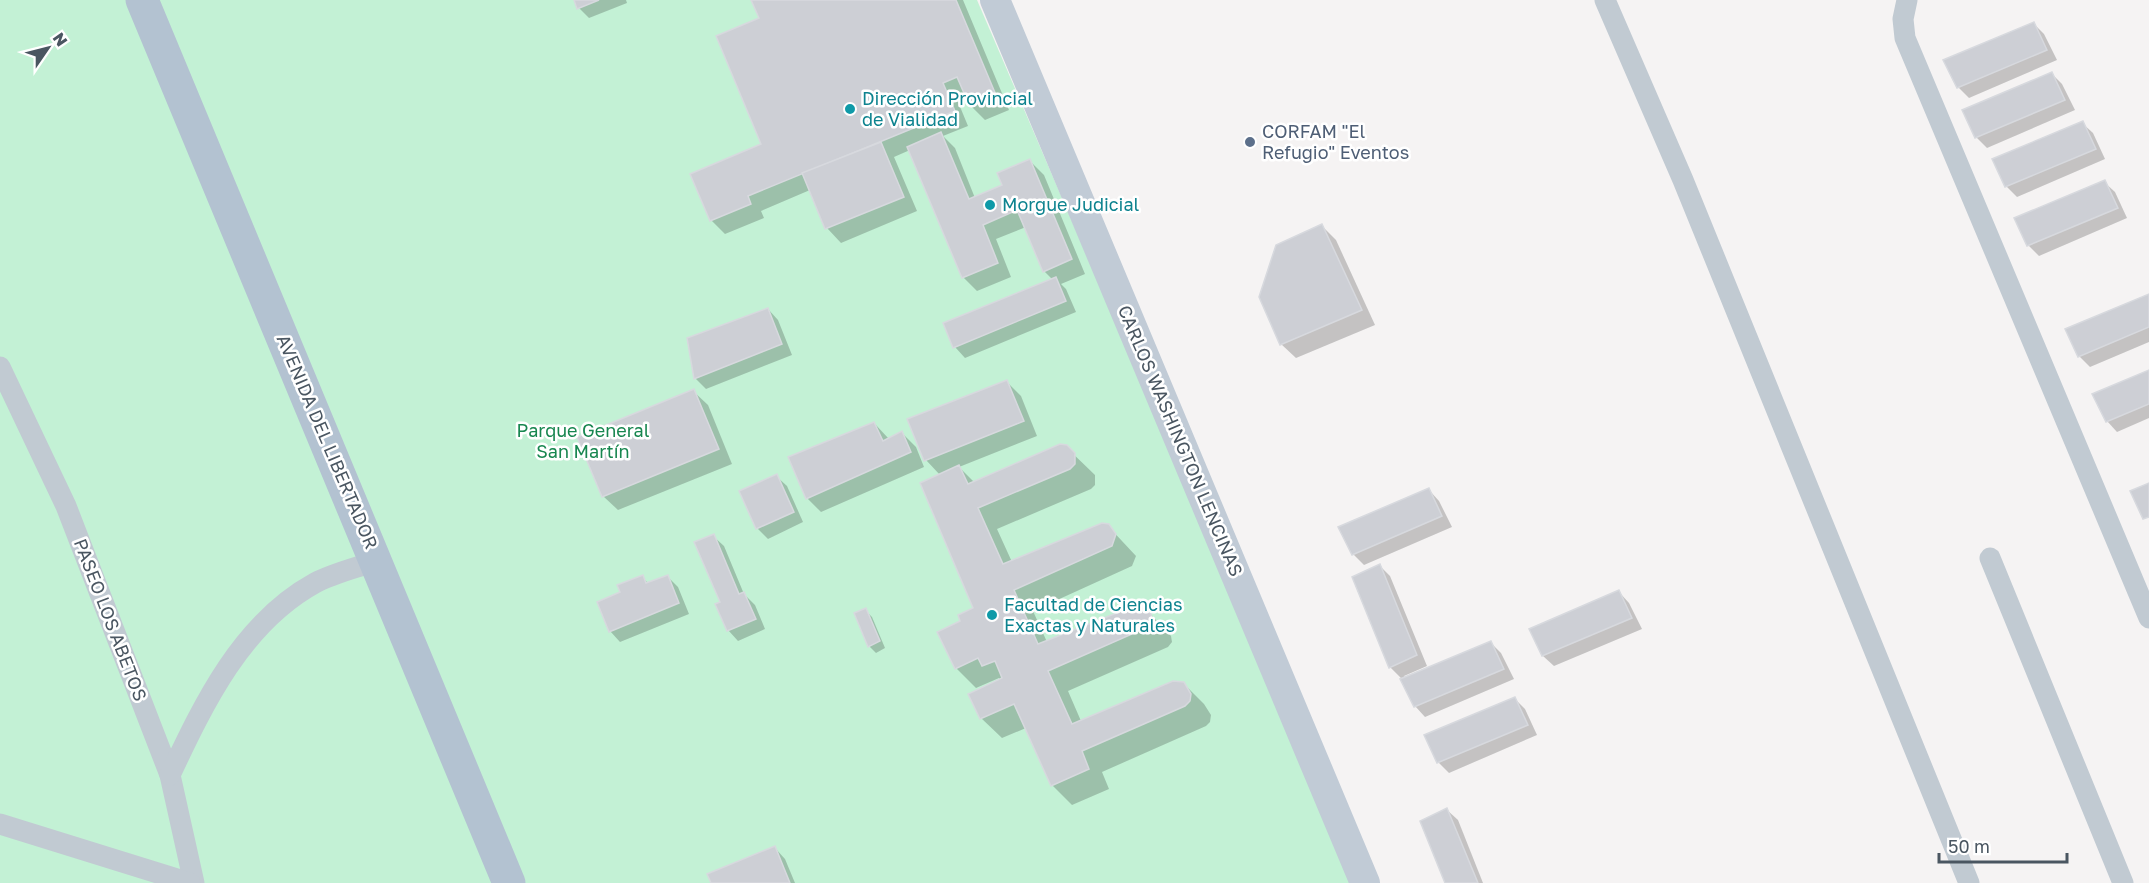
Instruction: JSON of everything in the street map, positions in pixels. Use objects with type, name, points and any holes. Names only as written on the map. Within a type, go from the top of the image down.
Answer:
[{"type":"main road","name":"CARLOS WASHINGTON LENCINAS","points":[[994,0],[1365,883]]},
{"type":"main road","name":"AVENIDA DEL LIBERTADOR","points":[[142,1],[509,883]]},
{"type":"street","points":[[1605,0],[1683,180],[1969,883]]},
{"type":"street","points":[[1907,0],[1903,20],[1905,38],[2149,618]]},
{"type":"street","name":"PASEO LOS ABETOS","points":[[0,367],[66,506],[170,775],[192,883]]},
{"type":"street","points":[[1990,558],[2123,883]]},
{"type":"street","points":[[170,775],[203,706],[254,633],[285,604],[315,583],[376,561]]},
{"type":"street","points":[[0,824],[192,883]]},
{"type":"green space","name":"Parque General San Martín","points":[[0,0],[977,0],[1356,883],[0,883]]},
{"type":"building","points":[[574,0],[599,0],[577,9]]},
{"type":"building","name":"Dirección Provincial de Vialidad","points":[[751,0],[956,0],[996,95],[970,107],[957,77],[943,83],[955,111],[748,196],[751,204],[710,221],[690,174],[761,144],[716,36],[759,18]]},
{"type":"building","points":[[2034,22],[2047,50],[1957,88],[1943,60]]},
{"type":"building","points":[[2052,72],[2065,100],[1975,138],[1962,110]]},
{"type":"building","points":[[2083,121],[2096,149],[2005,187],[1992,159]]},
{"type":"building","name":"Morgue Judicial","points":[[941,132],[969,199],[1002,185],[997,173],[1030,159],[1072,259],[1043,272],[1017,210],[983,225],[998,263],[962,278],[907,147]]},
{"type":"building","points":[[881,142],[904,197],[825,229],[802,173]]},
{"type":"building","points":[[2105,180],[2118,208],[2027,246],[2014,218]]},
{"type":"building","points":[[1322,224],[1362,310],[1280,345],[1259,297],[1276,245]]},
{"type":"building","points":[[1056,277],[1066,301],[953,348],[943,323]]},
{"type":"building","points":[[2149,294],[2149,327],[2078,357],[2065,329]]},
{"type":"building","points":[[768,308],[782,344],[694,379],[687,338]]},
{"type":"building","points":[[2149,370],[2149,404],[2106,422],[2092,394]]},
{"type":"building","points":[[1007,380],[1024,421],[924,461],[907,419]]},
{"type":"building","points":[[694,389],[719,449],[602,497],[577,437]]},
{"type":"building","points":[[874,422],[883,441],[902,431],[911,452],[806,499],[788,457]]},
{"type":"building","name":"Facultad de Ciencias Exactas y Naturales","points":[[1060,444],[1067,445],[1075,453],[1075,464],[1070,469],[978,508],[1003,564],[1102,523],[1109,524],[1116,534],[1112,546],[1014,590],[1038,644],[1137,605],[1146,607],[1151,614],[1152,621],[1148,627],[1048,671],[1072,724],[1173,681],[1184,682],[1191,694],[1190,701],[1185,706],[1082,751],[1089,769],[1051,786],[1014,704],[980,719],[968,694],[1002,678],[995,661],[982,666],[978,658],[955,669],[937,632],[960,621],[958,615],[973,608],[920,483],[959,465],[968,484]]},
{"type":"building","points":[[777,474],[794,512],[756,529],[739,491]]},
{"type":"building","points":[[2149,483],[2149,517],[2143,519],[2130,491]]},
{"type":"building","points":[[1429,488],[1442,516],[1352,555],[1338,527]]},
{"type":"building","points":[[714,534],[739,594],[744,592],[756,619],[727,631],[715,604],[720,602],[694,542]]},
{"type":"building","points":[[1380,564],[1417,655],[1389,668],[1352,577]]},
{"type":"building","points":[[643,575],[646,583],[668,575],[679,603],[609,632],[597,602],[620,592],[617,585]]},
{"type":"building","points":[[1619,590],[1632,618],[1542,656],[1529,629]]},
{"type":"building","points":[[866,608],[880,641],[868,647],[854,613]]},
{"type":"building","points":[[1491,641],[1504,669],[1414,707],[1400,679]]},
{"type":"building","points":[[1515,697],[1528,725],[1437,763],[1424,735]]},
{"type":"building","points":[[1447,808],[1478,883],[1445,883],[1420,821]]},
{"type":"building","points":[[775,846],[790,883],[711,883],[707,874]]},
{"type":"place","name":"Dirección Provincial de Vialidad","points":[[850,109]]},
{"type":"place","name":"CORFAM \"El Refugio\" Eventos","points":[[1250,142]]},
{"type":"place","name":"Morgue Judicial","points":[[990,205]]},
{"type":"place","name":"Facultad de Ciencias Exactas y Naturales","points":[[992,615]]}]
